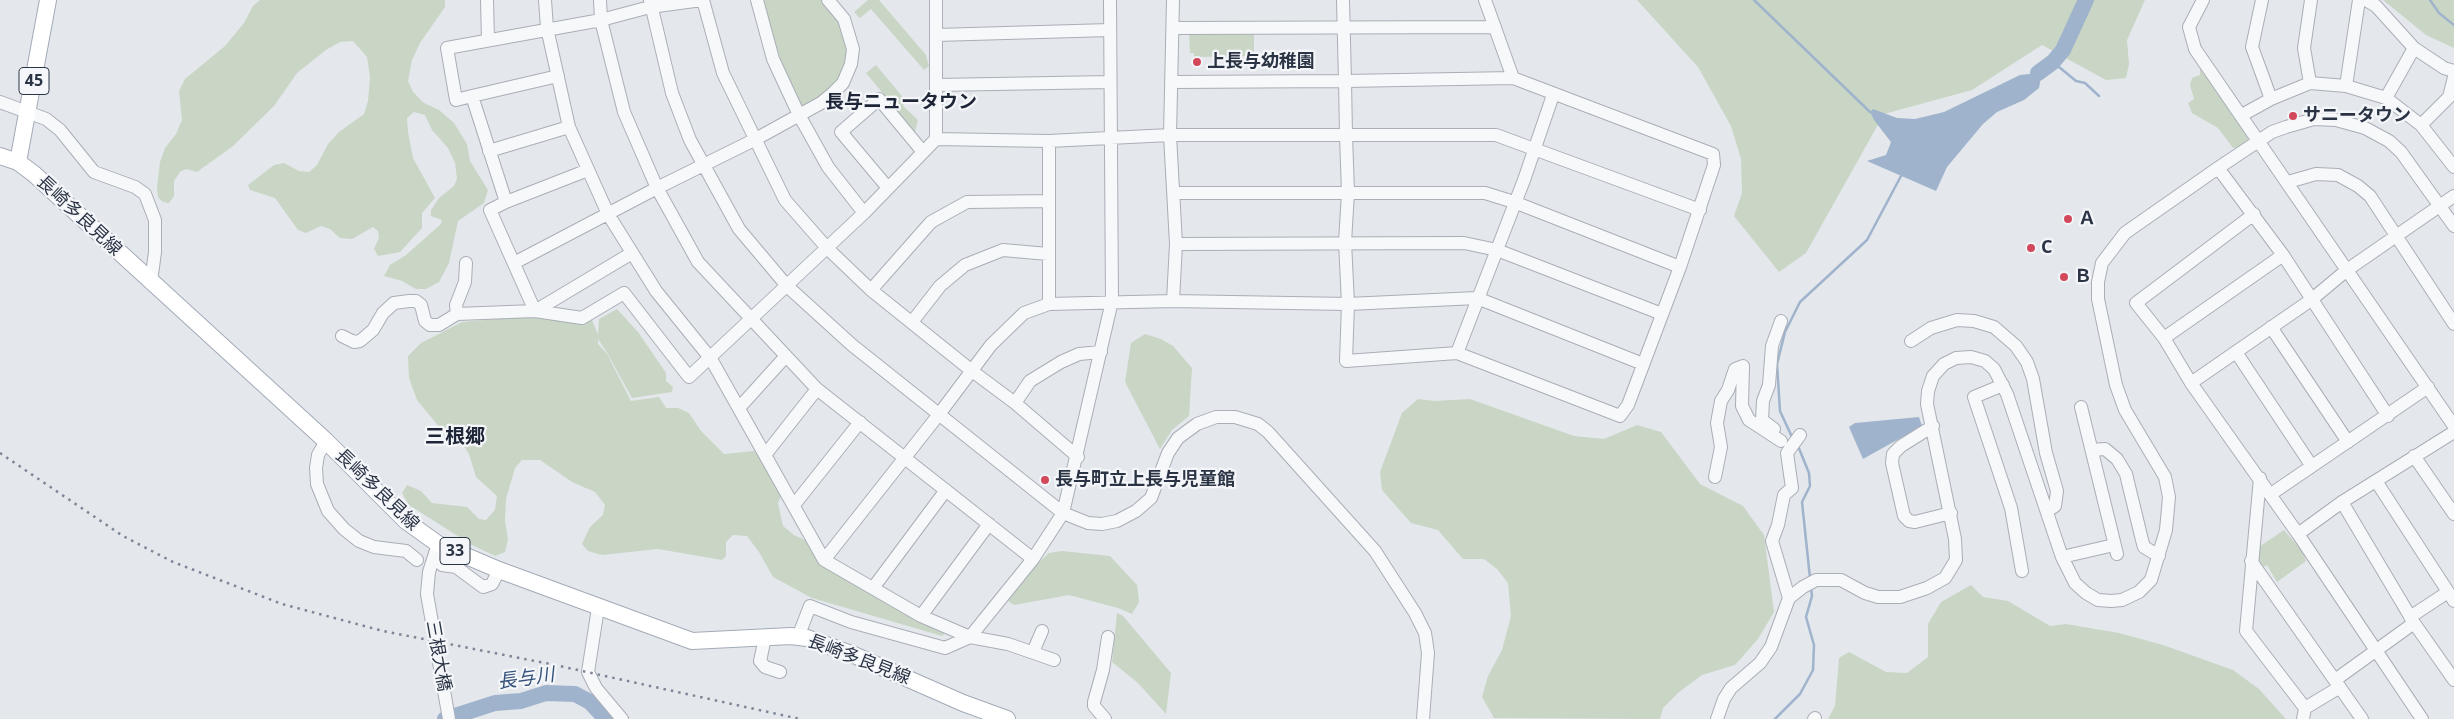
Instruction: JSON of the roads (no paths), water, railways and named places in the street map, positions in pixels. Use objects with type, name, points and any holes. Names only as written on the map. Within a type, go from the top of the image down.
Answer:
[{"type":"main road","name":"45","points":[[18,162],[29,112],[48,0]]},
{"type":"main road","name":"長崎多良見線","points":[[0,156],[18,162],[34,174],[326,440],[406,521],[438,544],[598,608],[692,641],[798,637],[854,655],[963,703],[1008,719]]},
{"type":"street","points":[[487,0],[488,40]]},
{"type":"street","points":[[545,0],[547,28],[569,127],[608,214],[656,291],[711,359],[824,560],[921,616],[970,636],[1008,644],[1054,660]]},
{"type":"street","points":[[600,0],[601,20],[624,112],[657,188],[698,262],[817,389],[1033,559]]},
{"type":"street","points":[[558,76],[456,100],[447,48],[547,28],[601,20],[650,4],[702,0],[723,73],[754,140],[785,200],[827,248],[871,290],[972,371],[1015,402],[1078,457]]},
{"type":"street","points":[[757,0],[773,59],[799,115],[828,167],[864,213]]},
{"type":"street","points":[[514,263],[657,188],[754,140],[799,115],[833,93],[843,83],[851,64],[853,49],[844,19],[828,0]]},
{"type":"street","points":[[342,336],[354,342],[360,341],[373,330],[383,313],[394,303],[416,301],[421,305],[425,321],[430,325],[438,325],[458,314],[535,312],[582,318],[624,294],[689,377],[711,359],[750,318],[787,286],[864,213],[936,139],[936,0]]},
{"type":"street","points":[[798,637],[810,606],[850,622],[945,648],[970,636],[1033,559],[1063,513],[1078,457],[1112,301],[1110,0]]},
{"type":"street","points":[[1173,0],[1174,28],[1170,135],[1175,192],[1174,300]]},
{"type":"street","points":[[1171,82],[1345,81],[1514,78],[1553,95],[1713,154],[1714,165],[1680,267],[1628,405],[1620,416],[1583,404],[1457,353],[1346,361],[1348,193],[1346,135],[1345,81],[1344,29],[1343,0]]},
{"type":"street","points":[[1485,0],[1514,78]]},
{"type":"street","points":[[2203,0],[2189,27],[2195,49],[2242,114],[2258,141],[2454,426]]},
{"type":"street","points":[[2262,0],[2252,47],[2271,99]]},
{"type":"street","points":[[2310,83],[2304,48],[2311,0]]},
{"type":"street","points":[[2346,86],[2359,0]]},
{"type":"street","points":[[2366,0],[2376,6],[2414,48],[2444,68],[2454,71]]},
{"type":"street","points":[[650,4],[672,92],[690,140],[739,229],[787,286],[852,345],[940,413],[1063,513],[1088,522],[1102,524],[1128,516],[1152,498],[1168,453],[1178,438],[1197,424],[1216,417],[1235,416],[1258,424],[1268,432],[1375,551],[1415,614],[1425,633],[1428,653],[1423,719]]},
{"type":"street","points":[[1174,28],[1344,29],[1495,27]]},
{"type":"street","points":[[936,35],[1110,30]]},
{"type":"street","points":[[2386,98],[2414,48]]},
{"type":"street","points":[[2421,124],[2451,98],[2454,77]]},
{"type":"street","points":[[936,85],[1110,82]]},
{"type":"street","points":[[2242,114],[2271,99],[2310,83],[2346,86],[2386,98],[2421,124],[2454,167]]},
{"type":"street","points":[[1457,353],[1535,150],[1553,95]]},
{"type":"street","points":[[472,96],[506,202]]},
{"type":"street","points":[[888,188],[841,132],[879,100],[923,152]]},
{"type":"street","points":[[0,102],[46,119],[60,130],[94,172],[134,187],[145,194],[155,220],[155,252],[151,282]]},
{"type":"street","points":[[1717,719],[1724,699],[1731,688],[1760,663],[1770,647],[1789,598],[1811,583],[1841,580],[1864,593],[1878,597],[1900,598],[1927,588],[1946,578],[1956,560],[1952,512],[1928,404],[1928,391],[1933,376],[1944,364],[1956,358],[1972,357],[1985,361],[1994,369],[2003,385],[2069,574],[2086,593],[2098,600],[2111,601],[2122,600],[2139,592],[2151,580],[2160,556],[2169,497],[2165,477],[2124,410],[2116,385],[2098,299],[2098,282],[2102,262],[2124,233],[2258,141],[2286,127],[2314,119],[2336,120],[2365,128],[2389,141],[2401,152],[2454,226]]},
{"type":"street","points":[[489,151],[569,127]]},
{"type":"street","points":[[936,139],[1048,141],[1170,135],[1496,135],[1700,210]]},
{"type":"street","points":[[1048,141],[1049,304]]},
{"type":"street","points":[[2218,168],[2283,255],[2388,416]]},
{"type":"street","points":[[535,312],[490,210],[588,170]]},
{"type":"street","points":[[2288,182],[2316,174],[2338,175],[2358,186],[2370,196],[2454,324]]},
{"type":"street","points":[[1175,192],[1485,193],[1514,202],[1680,267]]},
{"type":"street","points":[[2191,383],[2311,300],[2347,270],[2454,196]]},
{"type":"street","points":[[871,290],[931,222],[966,202],[1049,201]]},
{"type":"street","points":[[2254,214],[2136,303],[2164,338],[2191,383],[2260,478],[2422,719]]},
{"type":"street","points":[[1176,244],[1464,242],[1497,250],[1662,314]]},
{"type":"street","points":[[912,322],[940,286],[965,265],[1003,250],[1048,254]]},
{"type":"street","points":[[535,312],[632,253]]},
{"type":"street","points":[[2164,338],[2283,255]]},
{"type":"street","points":[[458,314],[456,306],[465,282],[466,263]]},
{"type":"street","points":[[824,560],[1004,330],[1024,313],[1049,304],[1174,300],[1348,304],[1477,298],[1643,364]]},
{"type":"street","points":[[1911,341],[1931,328],[1957,320],[1974,321],[1994,327],[2016,346],[2027,362],[2033,379],[2046,453],[2057,492],[2055,506],[2047,511]]},
{"type":"street","points":[[1782,321],[1772,346],[1769,385],[1762,401],[1762,420],[1792,442]]},
{"type":"street","points":[[2271,327],[2348,442]]},
{"type":"street","points":[[1015,402],[1030,381],[1061,362],[1078,354],[1101,352]]},
{"type":"street","points":[[2236,352],[2312,465]]},
{"type":"street","points":[[739,408],[786,356]]},
{"type":"street","points":[[1714,477],[1720,447],[1717,423],[1720,401],[1728,390],[1735,369],[1743,366],[1742,406],[1749,420],[1792,442]]},
{"type":"street","points":[[2003,385],[1974,397],[2011,508],[2022,571]]},
{"type":"street","points":[[2271,494],[2428,387]]},
{"type":"street","points":[[765,455],[817,389]]},
{"type":"street","points":[[2062,557],[2116,550],[2081,407]]},
{"type":"street","points":[[794,506],[860,422]]},
{"type":"street","points":[[1933,426],[1901,446],[1893,454],[1892,463],[1904,516],[1909,521],[1915,522],[1952,512]]},
{"type":"street","points":[[2298,534],[2342,502],[2454,432]]},
{"type":"street","points":[[326,440],[318,455],[316,468],[317,484],[328,511],[344,529],[359,541],[374,547],[395,548],[406,551],[417,560]]},
{"type":"street","points":[[1789,598],[1772,541],[1778,525],[1784,496],[1792,488],[1792,442]]},
{"type":"street","points":[[2092,450],[2105,449],[2122,466],[2126,474],[2144,547],[2160,556]]},
{"type":"street","points":[[2414,456],[2454,514]]},
{"type":"street","points":[[2260,478],[2246,632],[2304,714],[2412,620],[2452,596],[2376,482]]},
{"type":"street","points":[[873,588],[946,490]]},
{"type":"street","points":[[2342,502],[2412,620],[2454,680]]},
{"type":"street","points":[[921,616],[988,524]]},
{"type":"street","name":"三根大橋","points":[[438,544],[429,572],[427,594],[449,719]]},
{"type":"street","points":[[2252,561],[2362,719]]},
{"type":"street","points":[[442,565],[456,567],[467,573],[482,587],[492,584],[499,570]]},
{"type":"street","points":[[598,608],[588,672],[596,688],[622,719]]},
{"type":"street","points":[[1033,652],[1042,631]]},
{"type":"street","points":[[1105,719],[1094,706],[1094,702],[1104,670],[1108,637]]},
{"type":"street","points":[[764,638],[760,661],[765,666],[780,672]]},
{"type":"water","points":[[2038,73],[2041,77],[2039,88],[2024,100],[1997,112],[1983,124],[1947,167],[1936,191],[1867,161],[1886,155],[1891,142],[1874,120],[1870,112],[1873,109],[1897,118],[1915,119],[1944,112],[2020,75]]},
{"type":"water","points":[[1919,417],[1922,426],[1863,459],[1849,427],[1855,423]]},
{"type":"waterway","points":[[1754,0],[1870,112]]},
{"type":"waterway","points":[[2038,73],[2053,62],[2063,50],[2086,0]]},
{"type":"waterway","points":[[2430,0],[2439,13],[2454,25]]},
{"type":"waterway","points":[[2053,62],[2076,81],[2085,83],[2099,96]]},
{"type":"waterway","points":[[1792,437],[1780,411],[1777,364],[1785,332],[1800,302],[1867,240],[1901,176]]},
{"type":"waterway","points":[[1798,446],[1809,473],[1810,486],[1802,502],[1810,578]]},
{"type":"waterway","points":[[1775,719],[1800,694],[1813,670],[1814,645],[1806,617],[1812,596],[1811,588]]},
{"type":"waterway","name":"長与川","points":[[445,719],[495,703],[521,701],[546,693],[575,694],[590,702],[606,719]]},
{"type":"railway","points":[[0,453],[123,536],[173,562],[282,604],[383,631],[555,665],[800,719]]},
{"type":"place","name":"上長与幼稚園","points":[[1197,62]]},
{"type":"place","name":"サニータウン","points":[[2293,116]]},
{"type":"place","name":"Ａ","points":[[2068,219]]},
{"type":"place","name":"C","points":[[2031,248]]},
{"type":"place","name":"Ｂ","points":[[2064,277]]},
{"type":"place","name":"長与町立上長与児童館","points":[[1045,480]]},
{"type":"district","name":"長与ニュータウン","points":[[901,103]]},
{"type":"district","name":"三根郷","points":[[455,437]]}]
